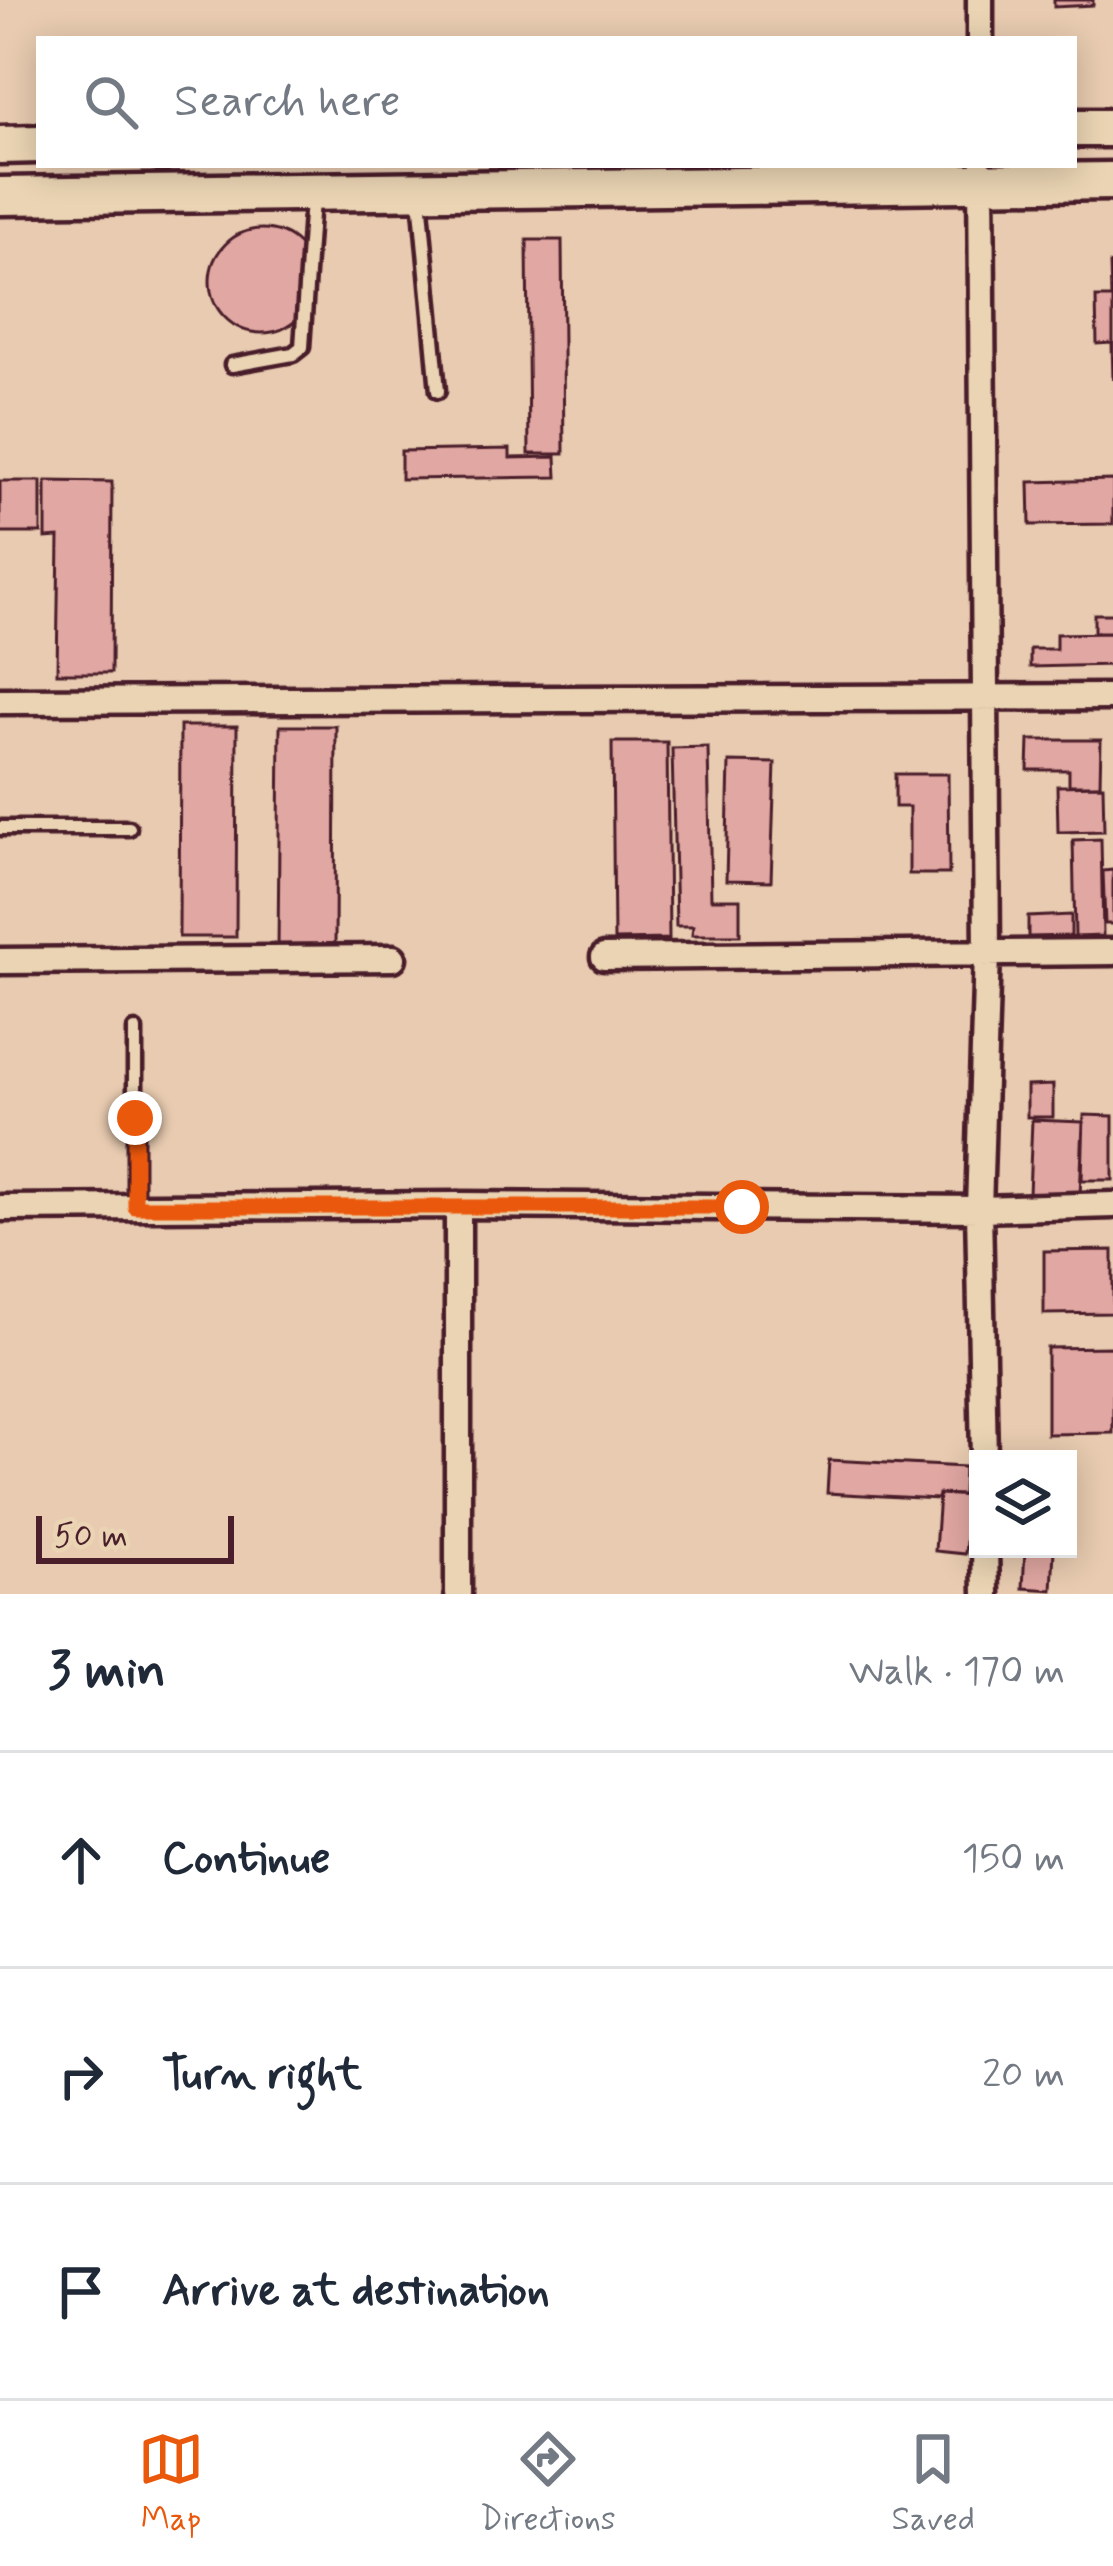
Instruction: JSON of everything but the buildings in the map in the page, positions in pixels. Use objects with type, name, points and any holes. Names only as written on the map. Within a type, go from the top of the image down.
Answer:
[{"type":"street","points":[[980,0],[980,36]]},
{"type":"street","points":[[1077,128],[1113,128]]},
{"type":"street","points":[[0,145],[36,144]]},
{"type":"street","points":[[981,173],[987,953],[979,1210],[984,1450]]},
{"type":"street","points":[[0,196],[295,183],[419,190],[599,176],[981,173],[1113,181]]},
{"type":"street","points":[[0,701],[1113,697]]},
{"type":"street","points":[[604,957],[1113,952]]},
{"type":"street","points":[[0,961],[393,958]]},
{"type":"street","points":[[458,1204],[458,1594]]},
{"type":"street","points":[[0,1208],[458,1204],[979,1210],[1113,1205]]},
{"type":"street","points":[[986,1558],[986,1594]]},
{"type":"lane","points":[[232,365],[293,354],[302,347],[295,183]]},
{"type":"lane","points":[[419,190],[438,391]]},
{"type":"lane","points":[[0,828],[129,828]]},
{"type":"lane","points":[[135,1030],[135,1207]]},
{"type":"route","points":[[135,1118],[135,1207],[742,1207]]}]
